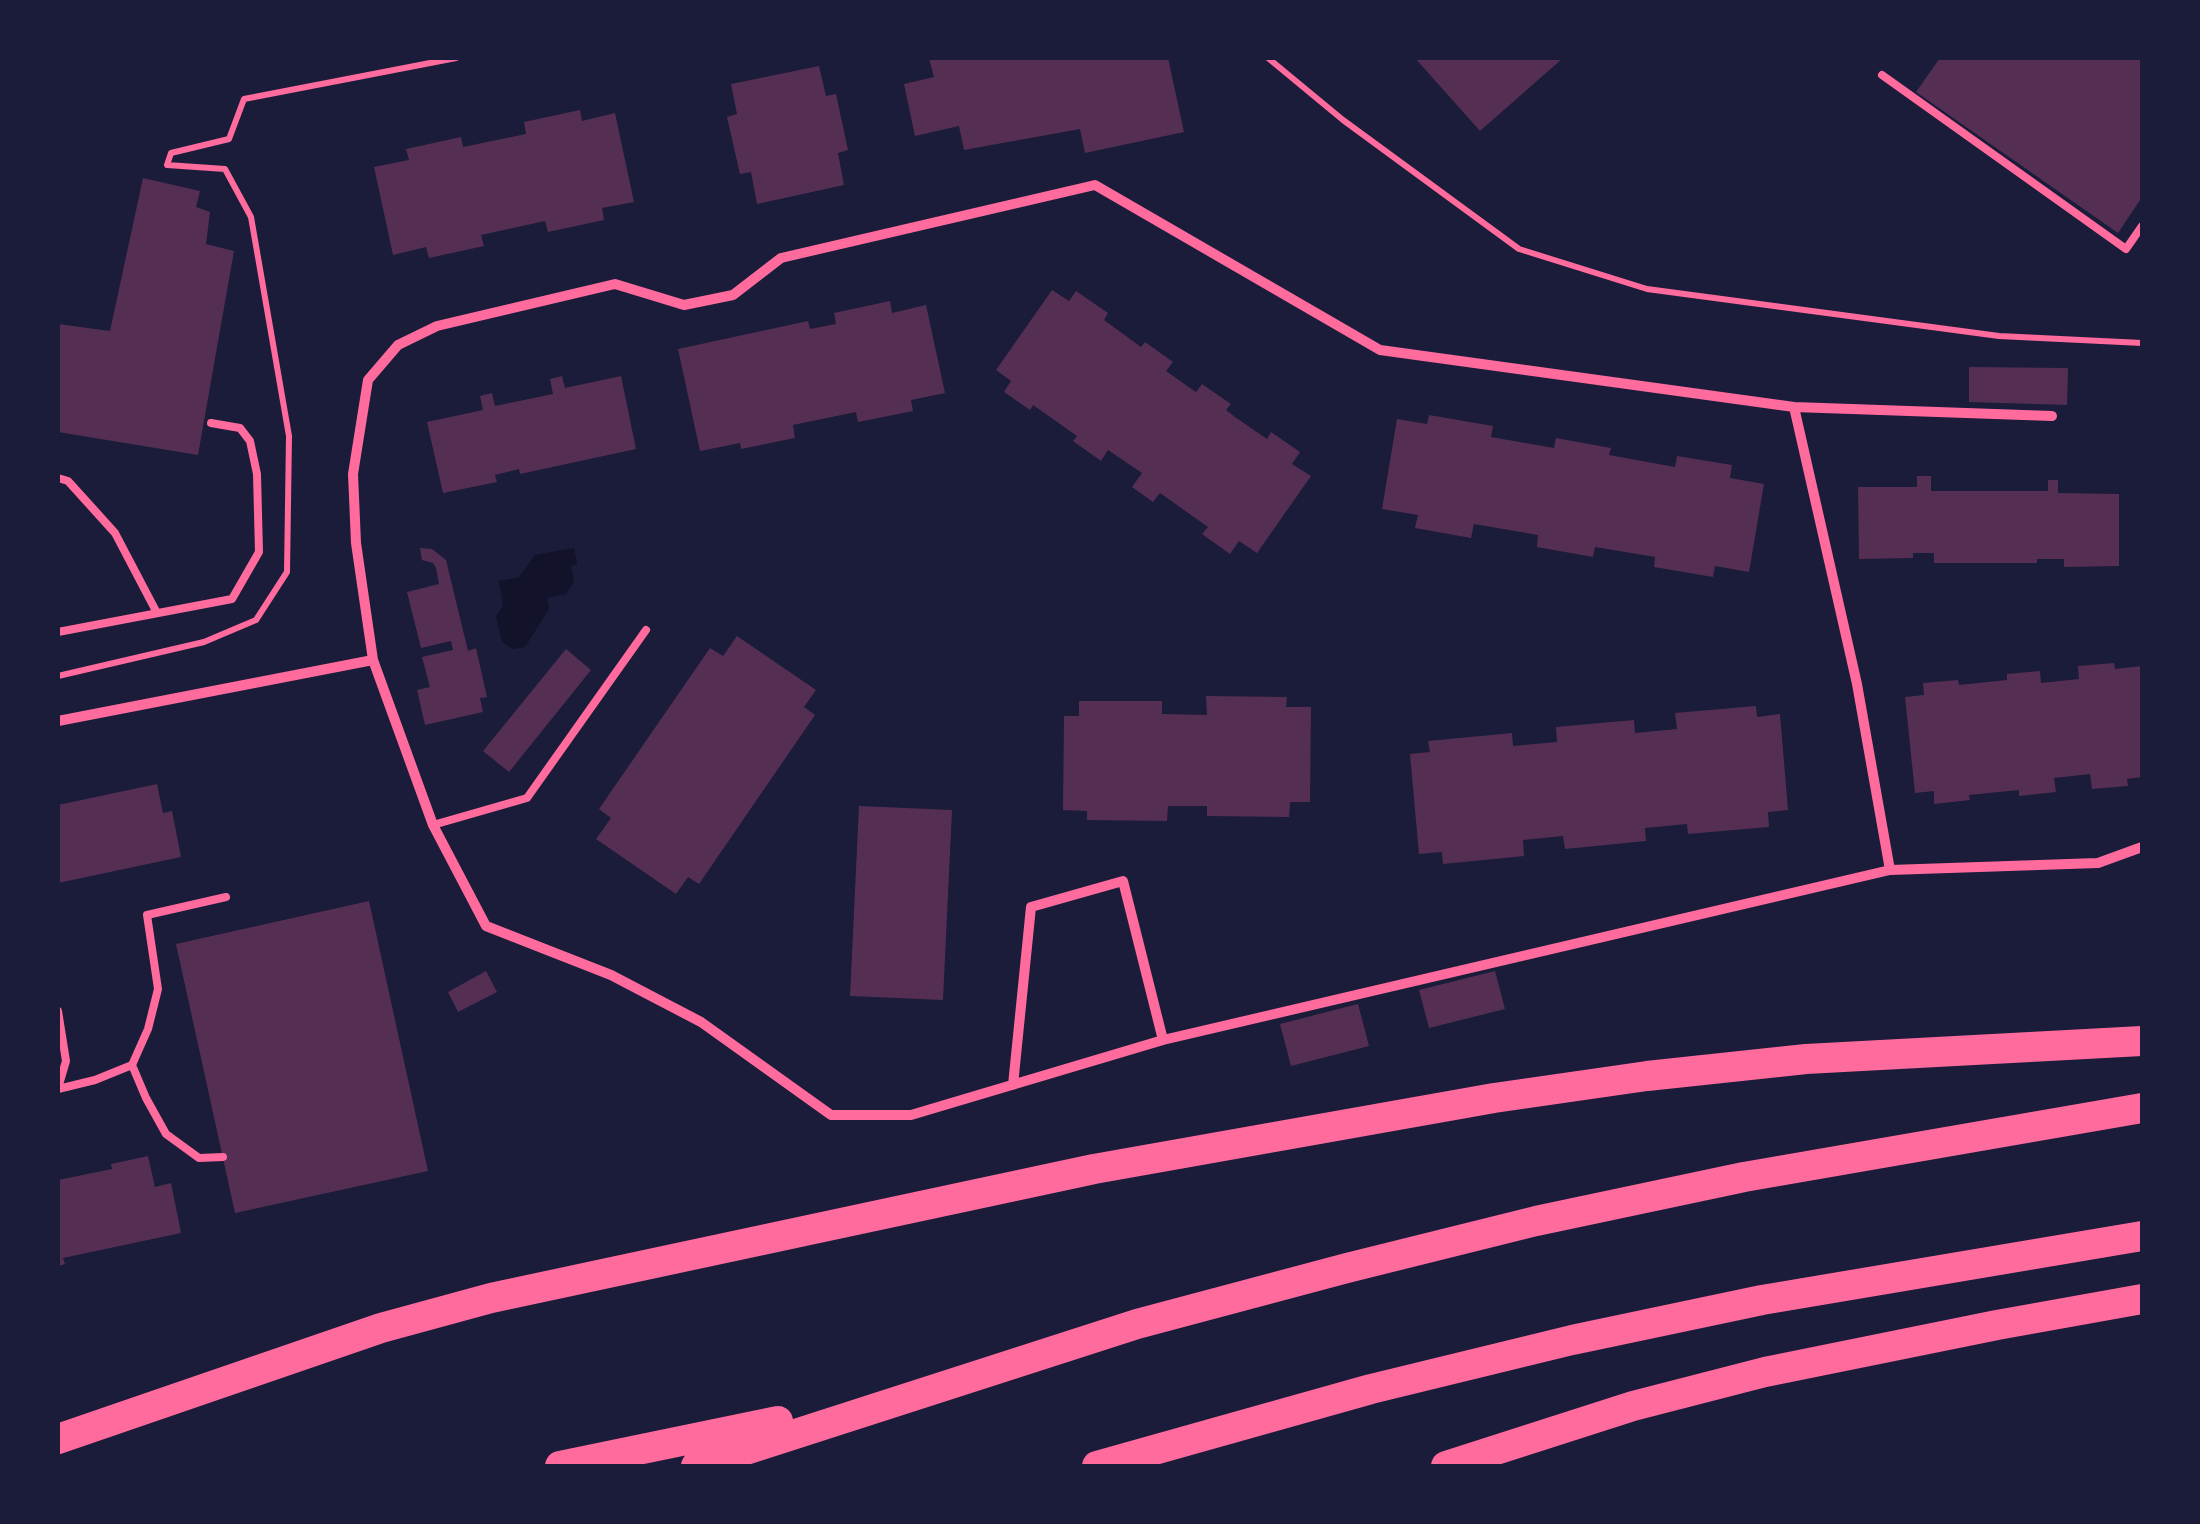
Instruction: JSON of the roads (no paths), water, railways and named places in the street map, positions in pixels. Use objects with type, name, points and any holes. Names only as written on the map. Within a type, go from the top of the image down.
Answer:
[{"type":"highway","points":[[58,1438],[381,1328],[458,1306],[606,1271],[1094,1170],[1477,1101],[1647,1076],[1806,1060],[2142,1041]]},
{"type":"highway","points":[[696,1466],[1137,1324],[1536,1221],[1744,1177],[2142,1108]]},
{"type":"highway","points":[[1097,1466],[1353,1394],[1572,1340],[1762,1300],[2142,1236]]},
{"type":"highway","points":[[1446,1466],[1633,1406],[1765,1372],[2142,1299]]},
{"type":"highway","points":[[560,1466],[914,1394]]},
{"type":"street","points":[[2052,416],[1794,407],[1380,350],[1095,185],[781,258],[734,295],[684,305],[614,284],[437,326],[398,345],[368,380],[353,474],[356,543],[373,660],[434,825],[486,926],[612,975],[701,1022],[831,1115],[911,1115],[1163,1040],[1890,870],[2098,863],[2142,847]]},
{"type":"street","points":[[1794,407],[1857,684],[1890,870]]},
{"type":"street","points":[[58,721],[373,660]]},
{"type":"street","points":[[1013,1085],[1032,907],[1123,881],[1163,1040]]},
{"type":"lane","points":[[1882,76],[2126,250],[2142,226]]},
{"type":"lane","points":[[58,632],[232,599],[259,552],[257,474],[250,441],[240,428],[211,423]]},
{"type":"lane","points":[[58,478],[68,480],[116,532],[157,613]]},
{"type":"lane","points":[[434,825],[527,798],[646,630]]},
{"type":"lane","points":[[58,1011],[66,1061],[58,1089],[132,1065],[148,1029],[158,989],[146,915],[226,897]]},
{"type":"lane","points":[[132,1065],[166,1134],[199,1158],[224,1158]]}]
